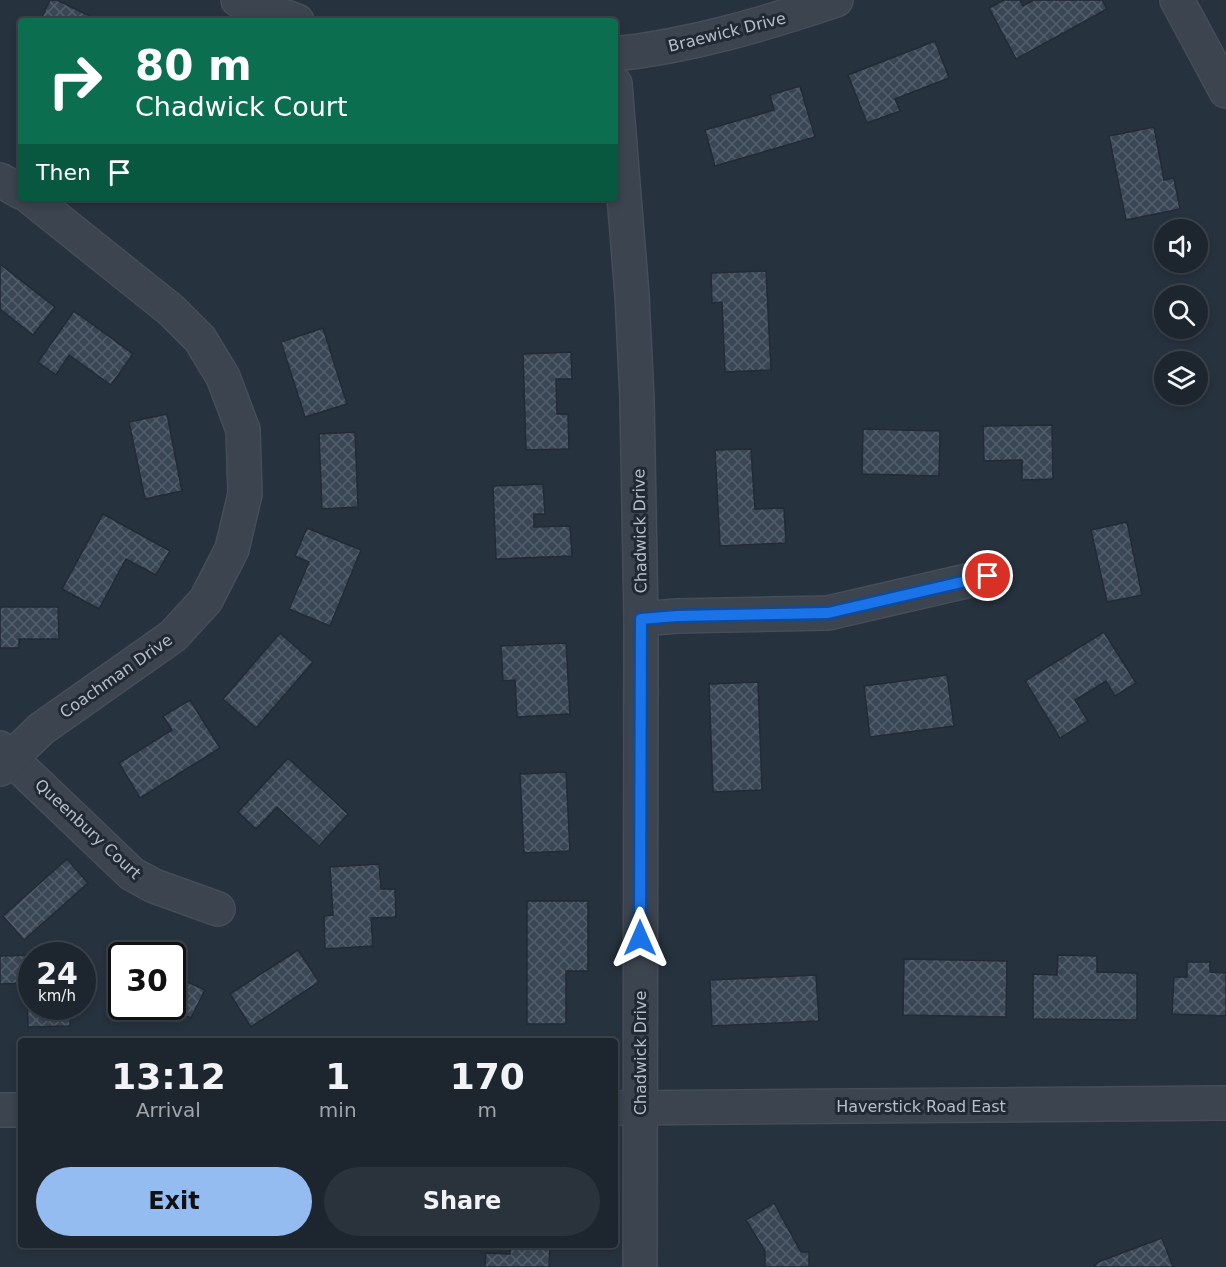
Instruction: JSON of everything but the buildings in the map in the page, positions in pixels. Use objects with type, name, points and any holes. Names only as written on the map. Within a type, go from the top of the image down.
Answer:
[{"type":"street","points":[[238,0],[289,18]]},
{"type":"street","name":"Braewick Drive","points":[[618,54],[654,50],[708,39],[836,0]]},
{"type":"street","points":[[1177,0],[1226,91]]},
{"type":"street","name":"Chadwick Drive","points":[[618,126],[635,364],[641,619],[628,1108],[640,1267]]},
{"type":"street","points":[[0,180],[18,190]]},
{"type":"street","name":"Coachman Drive","points":[[3,758],[173,636],[206,600],[232,549],[245,494],[243,430],[223,376],[200,339],[171,310],[35,201]]},
{"type":"street","points":[[641,619],[677,616],[828,613],[988,576]]},
{"type":"street","name":"Queenbury Court","points":[[3,758],[132,874],[153,886],[218,909]]},
{"type":"street","name":"Haverstick Road East","points":[[628,1108],[1226,1104]]},
{"type":"street","points":[[0,1110],[18,1110]]},
{"type":"route","points":[[640,938],[641,619],[677,616],[828,613],[988,576]]}]
